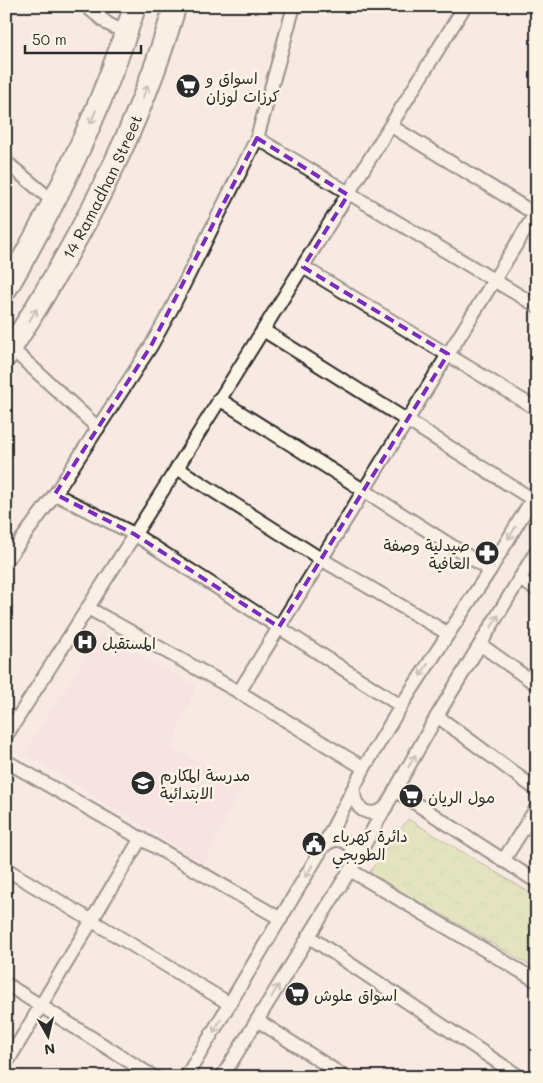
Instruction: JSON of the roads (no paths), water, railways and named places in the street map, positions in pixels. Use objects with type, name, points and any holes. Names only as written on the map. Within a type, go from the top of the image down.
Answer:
[{"type":"main road","points":[[6,288],[54,202],[92,119],[135,6]]},
{"type":"main road","name":"14 Ramadhan Street","points":[[9,352],[53,282],[85,223],[118,155],[148,84],[175,6]]},
{"type":"street","points":[[86,6],[108,24],[126,33]]},
{"type":"street","points":[[6,561],[55,494],[151,346],[257,138],[294,6]]},
{"type":"street","points":[[6,736],[177,468],[392,126],[465,6]]},
{"type":"street","points":[[238,692],[536,214],[392,126]]},
{"type":"street","points":[[257,138],[348,195],[537,306]]},
{"type":"street","points":[[6,162],[54,202]]},
{"type":"street","points":[[303,267],[537,408]]},
{"type":"street","points":[[186,1077],[323,847],[354,792],[364,768],[447,633],[490,570],[534,495],[406,421],[263,330]]},
{"type":"street","points":[[9,352],[98,428]]},
{"type":"street","points":[[219,399],[490,570]]},
{"type":"street","points":[[177,468],[321,559],[447,633]]},
{"type":"street","points":[[55,494],[134,534],[402,706]]},
{"type":"street","points":[[222,1077],[353,865],[437,716],[537,550]]},
{"type":"street","points":[[519,579],[537,590]]},
{"type":"street","points":[[88,608],[238,692],[364,768]]},
{"type":"street","points":[[481,645],[537,685]]},
{"type":"street","points":[[437,716],[537,790]]},
{"type":"street","points":[[6,761],[281,918]]},
{"type":"street","points":[[395,790],[537,882]]},
{"type":"street","points":[[354,792],[358,807],[364,812],[372,813],[386,806]]},
{"type":"street","points":[[503,861],[537,807]]},
{"type":"street","points":[[6,1064],[141,838]]},
{"type":"street","points":[[323,847],[333,840],[344,841],[353,849],[353,865]]},
{"type":"street","points":[[353,865],[537,982]]},
{"type":"street","points":[[6,869],[230,1004]]},
{"type":"street","points":[[308,936],[520,1077]]},
{"type":"street","points":[[6,984],[154,1077]]},
{"type":"street","points":[[257,1020],[345,1077]]},
{"type":"place","name":"اسواق و كرزات لوزان","points":[[188,86]]},
{"type":"place","name":"صيدلية وصفة العافية","points":[[487,553]]},
{"type":"place","name":"المستقبل","points":[[85,642]]},
{"type":"place","name":"مدرسة المكارم الابتدائية","points":[[143,783]]},
{"type":"place","name":"مول الريان","points":[[411,796]]},
{"type":"place","name":"دائرة كهرباء الطوبجي","points":[[314,844]]},
{"type":"place","name":"اسواق علوش","points":[[297,994]]}]
